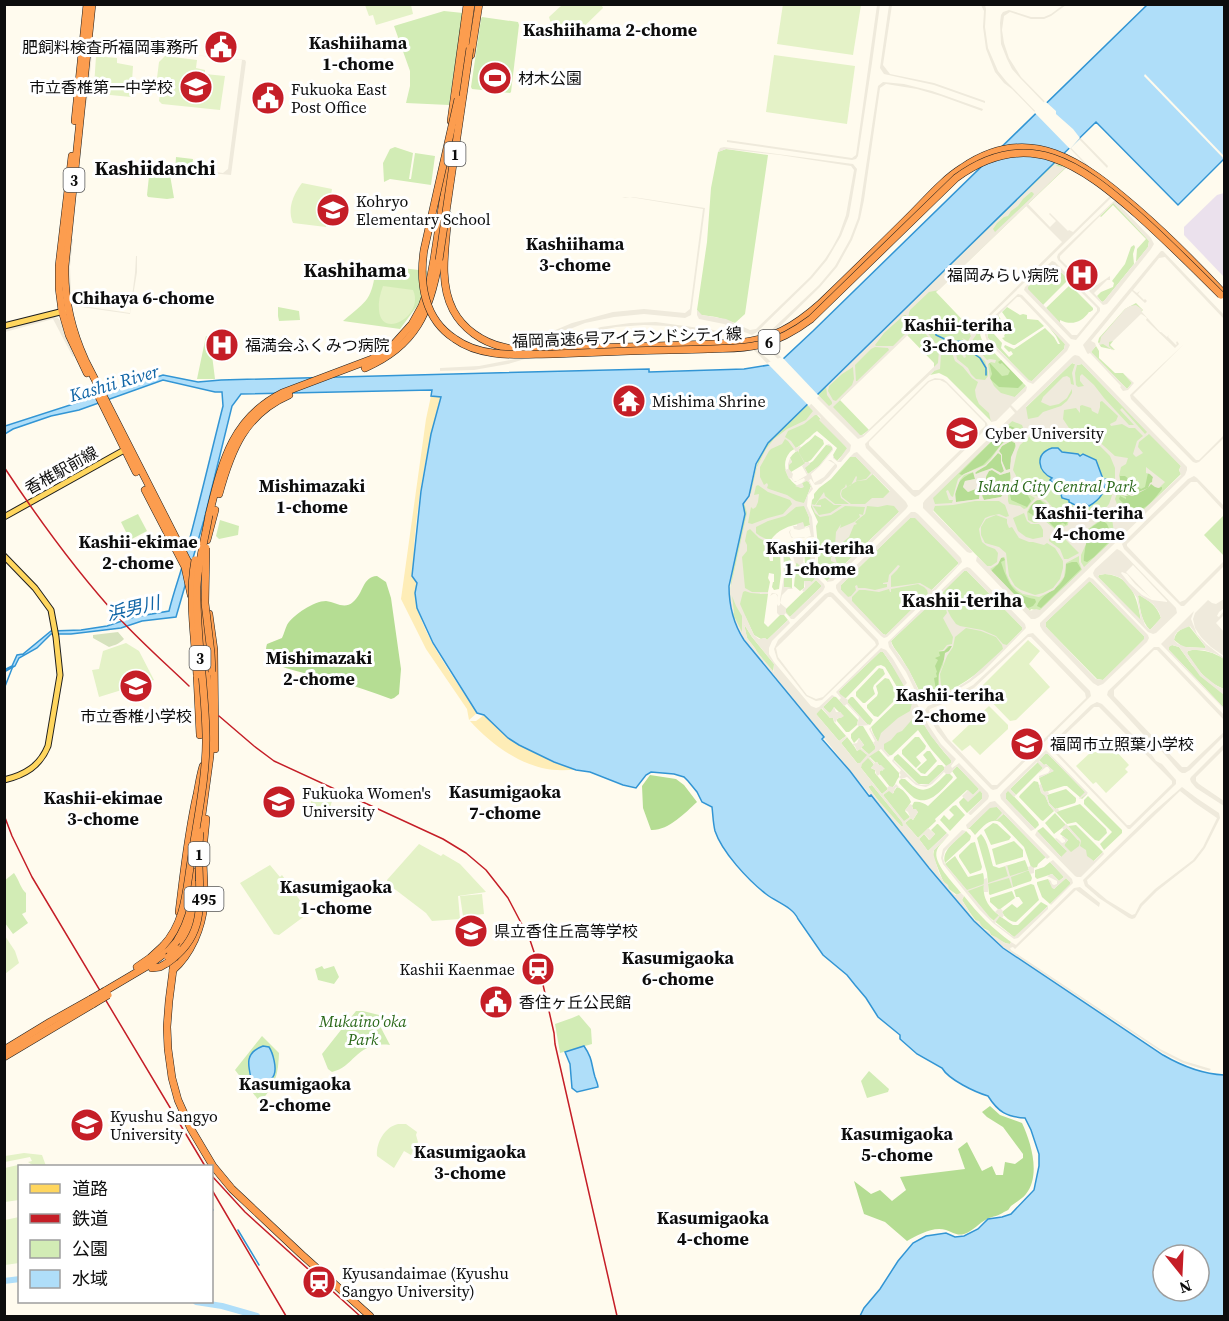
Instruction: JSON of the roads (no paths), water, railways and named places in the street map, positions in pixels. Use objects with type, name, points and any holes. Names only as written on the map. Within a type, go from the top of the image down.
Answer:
[{"type":"highway","name":"3","points":[[87,4],[59,266],[59,288],[69,335],[78,357],[99,391],[188,564],[204,623],[213,721],[198,844],[194,913],[183,941],[170,951]]},
{"type":"highway","name":"3","points":[[65,311],[65,266],[92,4]]},
{"type":"highway","points":[[462,98],[462,122],[454,139],[451,118],[466,4]]},
{"type":"highway","name":"1","points":[[126,979],[160,967],[170,951],[169,940],[177,927],[184,902],[197,827],[206,735],[197,578],[209,515],[228,448],[238,431],[256,410],[272,398],[372,359],[394,344],[416,319],[426,295],[434,259],[476,4]]},
{"type":"highway","name":"1","points":[[126,979],[150,958],[170,951],[181,951],[193,934],[199,914],[199,844],[210,734],[200,634],[200,588],[206,546],[228,462],[237,441],[252,420],[266,408],[300,390],[357,371],[382,359],[399,348],[417,328],[427,308],[433,288],[476,4]]},
{"type":"highway","name":"福岡高速6号アイランドシティ線","points":[[462,98],[424,250],[422,282],[426,302],[439,325],[454,339],[479,351],[520,355],[737,348],[776,340],[791,333],[811,318],[956,178],[990,159],[1017,153],[1049,156],[1082,171],[1119,199],[1223,295]]},
{"type":"highway","name":"福岡高速6号アイランドシティ線","points":[[450,185],[445,274],[450,304],[458,318],[475,335],[494,345],[509,349],[736,344],[774,336],[798,322],[821,303],[952,175],[970,162],[988,154],[1016,148],[1050,151],[1085,167],[1156,225],[1223,295]]},
{"type":"highway","points":[[203,736],[193,634],[192,578],[196,555],[209,515]]},
{"type":"highway","points":[[206,546],[205,603],[211,653],[213,721]]},
{"type":"highway","name":"3","points":[[170,951],[184,929],[191,903],[193,845],[204,763],[197,623],[188,580],[188,564]]},
{"type":"highway","name":"495","points":[[173,970],[182,962],[201,922],[204,903],[203,856],[206,819],[216,738],[213,721]]},
{"type":"highway","name":"495","points":[[204,763],[191,819],[168,1010],[168,1049],[178,1100],[191,1129],[212,1165]]},
{"type":"highway","name":"495","points":[[206,791],[206,819]]},
{"type":"highway","points":[[4,1057],[126,979]]},
{"type":"highway","points":[[4,1050],[50,1022],[92,1002]]},
{"type":"highway","name":"495","points":[[213,1166],[232,1189],[370,1317]]},
{"type":"main road","points":[[4,326],[65,311]]},
{"type":"main road","name":"香椎駅前線","points":[[4,517],[128,448]]},
{"type":"main road","points":[[4,556],[42,596],[51,610],[56,632],[60,675],[48,746],[43,757],[34,767],[19,776],[6,779]]},
{"type":"water","points":[[1147,5],[1224,5],[1224,159],[1178,205],[1096,122],[768,443],[756,464],[749,496],[743,504],[745,514],[729,586],[732,614],[744,640],[824,737],[822,739],[974,921],[1003,948],[1163,1055],[1192,1069],[1224,1075],[1224,1316],[860,1316],[913,1243],[926,1236],[946,1233],[955,1237],[964,1236],[978,1229],[988,1219],[1011,1214],[1034,1190],[1039,1154],[1031,1130],[1025,1118],[1004,1113],[988,1096],[963,1085],[950,1077],[942,1068],[917,1054],[900,1039],[900,1035],[878,1017],[847,975],[823,955],[796,915],[766,894],[736,865],[718,839],[712,807],[702,802],[684,777],[651,772],[636,788],[623,785],[590,772],[576,770],[554,762],[519,745],[508,738],[484,715],[477,713],[433,643],[417,608],[415,593],[417,583],[412,576],[421,491],[431,434],[441,397],[431,396],[432,390],[241,394],[232,406],[204,520],[176,617],[142,621],[121,628],[51,634],[37,648],[19,658],[15,666],[6,671],[12,666],[17,655],[23,654],[51,631],[107,626],[134,617],[169,611],[223,406],[222,392],[163,380],[79,410],[51,416],[5,434],[5,426],[163,375],[198,382],[649,369],[649,372],[744,369],[769,365],[783,359]]},
{"type":"water","points":[[1052,448],[1080,456],[1083,454],[1096,460],[1103,479],[1107,479],[1103,492],[1096,501],[1089,506],[1086,504],[1077,506],[1062,498],[1058,483],[1050,480],[1052,478],[1044,472],[1040,463],[1042,454]]},
{"type":"water","points":[[263,1046],[269,1047],[275,1072],[265,1088],[260,1090],[253,1087],[249,1058],[256,1049]]},
{"type":"water","points":[[584,1046],[590,1058],[598,1087],[577,1092],[572,1088],[570,1064],[565,1052]]},
{"type":"waterway","points":[[941,322],[935,330],[936,335],[951,342],[962,341],[967,349],[980,358],[986,368],[986,375]]},
{"type":"waterway","name":"浜男川","points":[[4,689],[13,666]]},
{"type":"waterway","points":[[238,1230],[259,1265]]},
{"type":"waterway","points":[[4,1281],[18,1279]]},
{"type":"waterway","points":[[202,1303],[257,1316]]},
{"type":"railway","points":[[4,467],[58,545],[103,600],[136,636],[189,686]]},
{"type":"railway","points":[[219,716],[274,761],[443,839],[466,853],[486,870],[508,898],[530,940],[539,967],[617,1316]]},
{"type":"railway","points":[[4,815],[32,877],[204,1165]]},
{"type":"railway","points":[[213,1177],[245,1212],[360,1316]]},
{"type":"railway","points":[[213,1192],[286,1316]]},
{"type":"place","name":"肥飼料検査所福岡事務所","points":[[221,47]]},
{"type":"place","name":"材木公園","points":[[495,78]]},
{"type":"place","name":"市立香椎第一中学校","points":[[196,87]]},
{"type":"place","name":"Fukuoka East Post Office","points":[[268,98]]},
{"type":"place","name":"Kohryo Elementary School","points":[[333,210]]},
{"type":"place","name":"福岡みらい病院","points":[[1082,275]]},
{"type":"place","name":"福満会ふくみつ病院","points":[[222,345]]},
{"type":"place","name":"Mishima Shrine","points":[[629,401]]},
{"type":"place","name":"Cyber University","points":[[962,433]]},
{"type":"place","name":"市立香椎小学校","points":[[136,686]]},
{"type":"place","name":"福岡市立照葉小学校","points":[[1027,744]]},
{"type":"place","name":"Fukuoka Women's University","points":[[279,802]]},
{"type":"place","name":"県立香住丘高等学校","points":[[471,931]]},
{"type":"place","name":"Kashii Kaenmae","points":[[538,969]]},
{"type":"place","name":"香住ヶ丘公民館","points":[[496,1002]]},
{"type":"place","name":"Kyushu Sangyo University","points":[[87,1125]]},
{"type":"place","name":"Kyusandaimae (Kyushu Sangyo University)","points":[[319,1282]]},
{"type":"district","name":"Kashiihama 2-chome","points":[[610,29]]},
{"type":"district","name":"Kashiihama 1-chome","points":[[358,52]]},
{"type":"district","name":"Kashiidanchi","points":[[155,168]]},
{"type":"district","name":"Kashiihama 3-chome","points":[[575,253]]},
{"type":"district","name":"Kashihama","points":[[355,270]]},
{"type":"district","name":"Chihaya 6-chome","points":[[143,297]]},
{"type":"district","name":"Kashii-teriha 3-chome","points":[[958,334]]},
{"type":"district","name":"Mishimazaki 1-chome","points":[[312,495]]},
{"type":"district","name":"Kashii-teriha 4-chome","points":[[1089,522]]},
{"type":"district","name":"Kashii-ekimae 2-chome","points":[[138,551]]},
{"type":"district","name":"Kashii-teriha 1-chome","points":[[820,557]]},
{"type":"district","name":"Kashii-teriha","points":[[962,600]]},
{"type":"district","name":"Mishimazaki 2-chome","points":[[319,667]]},
{"type":"district","name":"Kashii-teriha 2-chome","points":[[950,704]]},
{"type":"district","name":"Kasumigaoka 7-chome","points":[[505,801]]},
{"type":"district","name":"Kashii-ekimae 3-chome","points":[[103,807]]},
{"type":"district","name":"Kasumigaoka 1-chome","points":[[336,896]]},
{"type":"district","name":"Kasumigaoka 6-chome","points":[[678,967]]},
{"type":"district","name":"Kasumigaoka 2-chome","points":[[295,1093]]},
{"type":"district","name":"Kasumigaoka 5-chome","points":[[897,1143]]},
{"type":"district","name":"Kasumigaoka 3-chome","points":[[470,1161]]},
{"type":"district","name":"Kasumigaoka 4-chome","points":[[713,1227]]},
{"type":"water label","name":"Kashii River","points":[[114,383]]},
{"type":"park label","name":"Island City Central Park","points":[[1057,486]]},
{"type":"park label","name":"Mukaino'oka Park","points":[[363,1030]]}]
